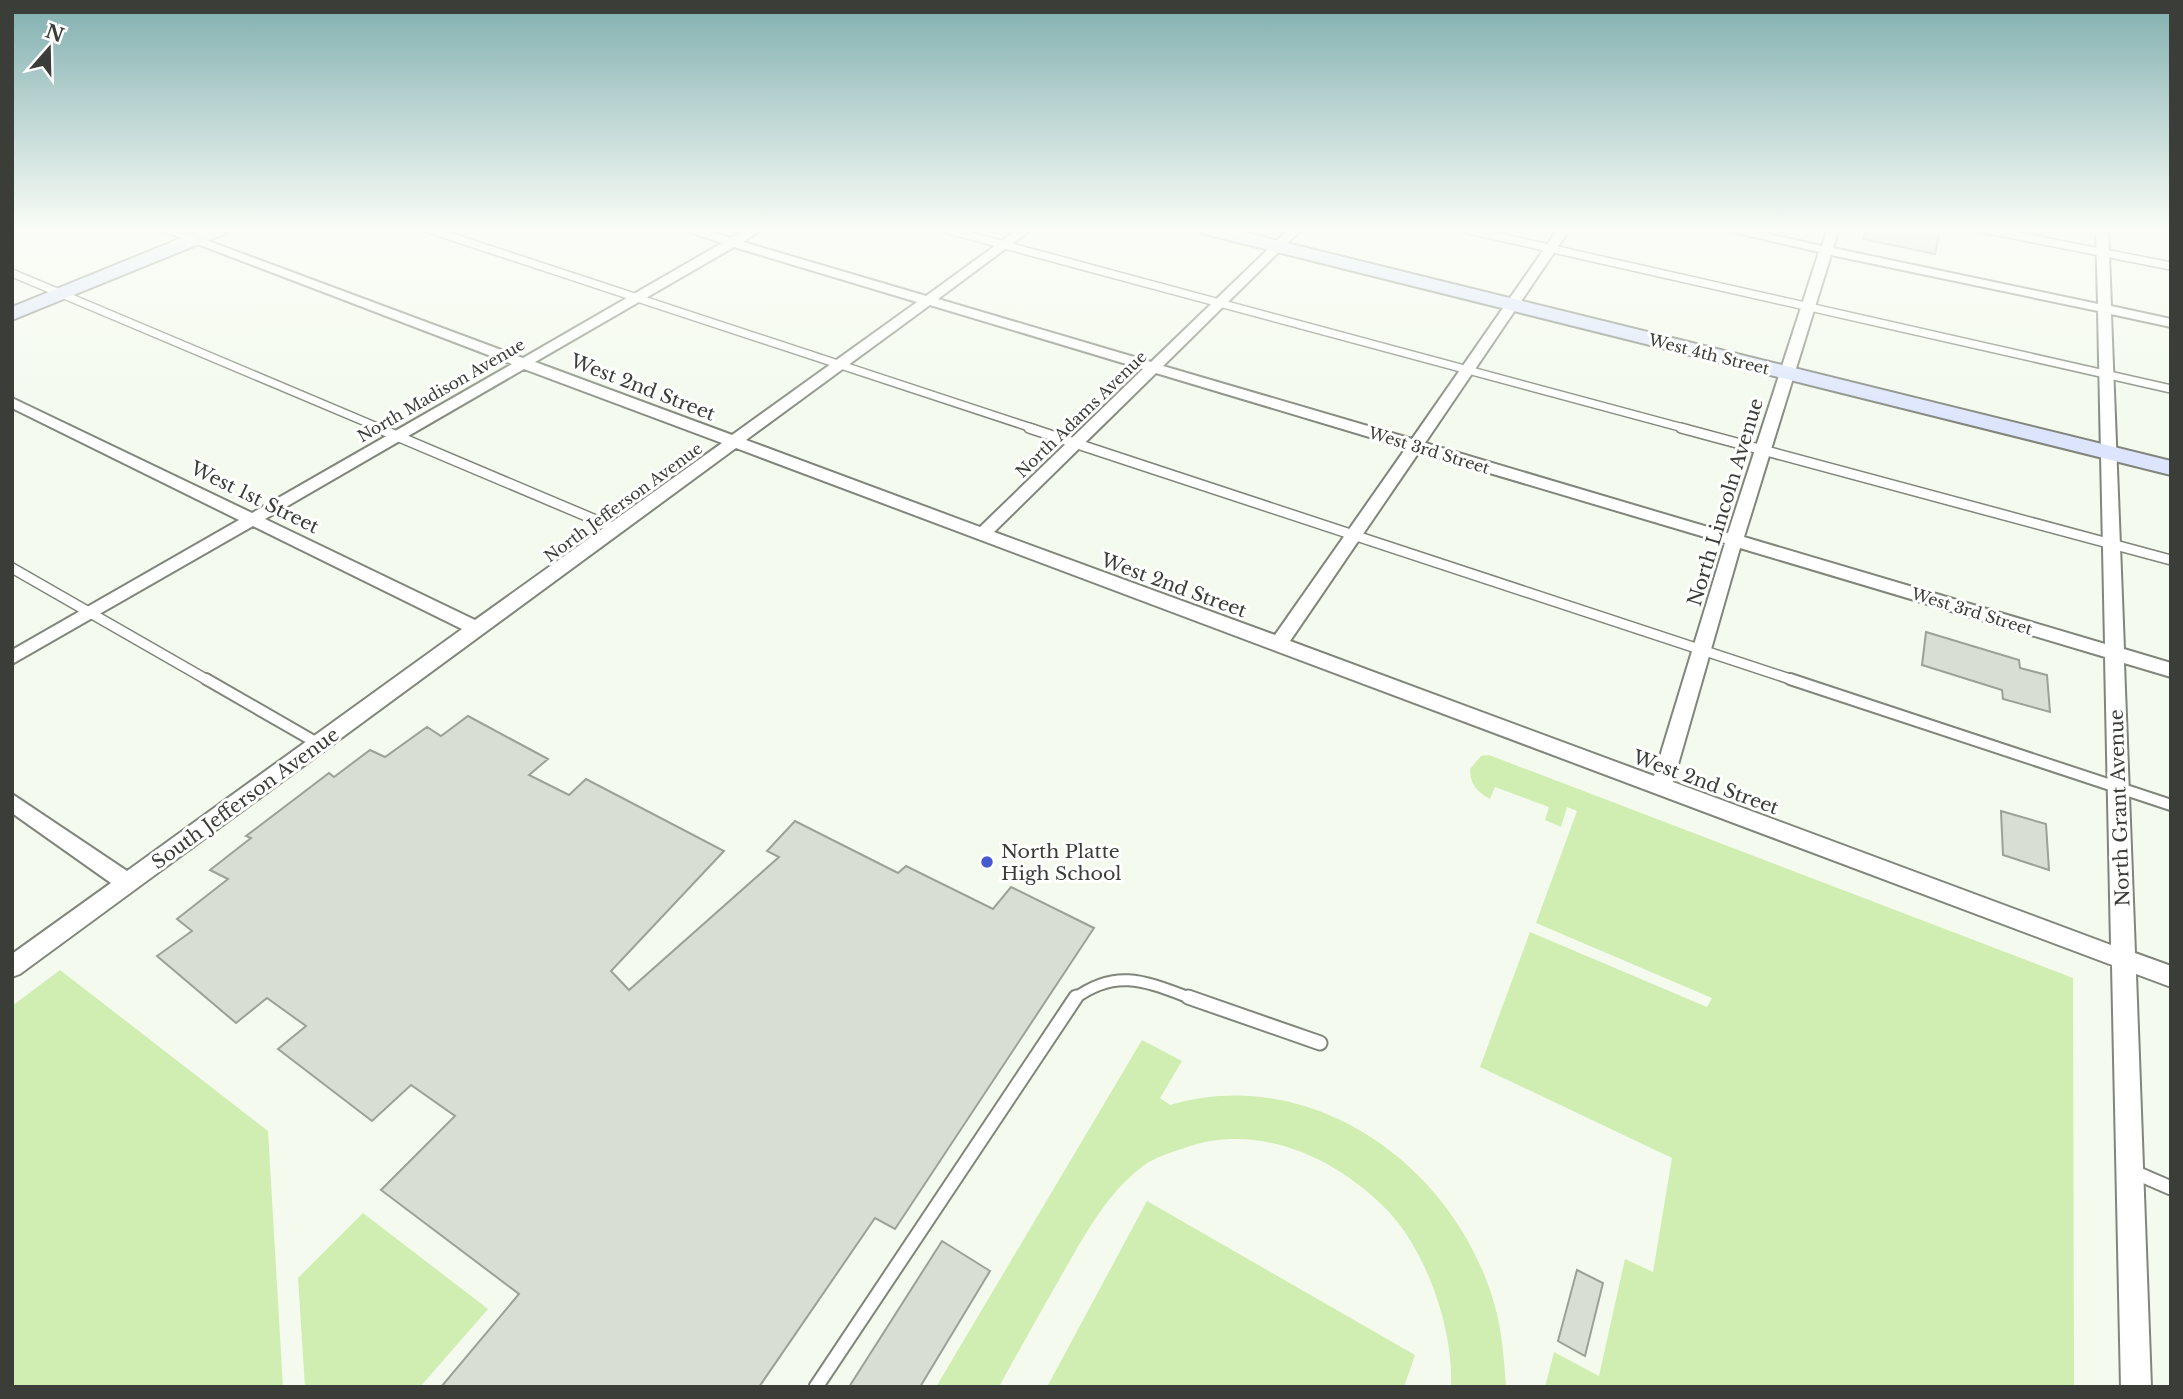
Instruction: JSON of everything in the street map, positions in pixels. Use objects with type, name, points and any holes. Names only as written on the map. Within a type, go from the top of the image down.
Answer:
[{"type":"main road","points":[[12,314],[60,294]]},
{"type":"main road","name":"West 4th Street","points":[[1469,294],[2171,468]]},
{"type":"street","name":"West 2nd Street","points":[[337,294],[2171,977]]},
{"type":"street","name":"North Madison Avenue","points":[[12,658],[642,294]]},
{"type":"street","name":"West 3rd Street","points":[[904,294],[2171,670]]},
{"type":"street","name":"North Jefferson Avenue","points":[[479,629],[936,294]]},
{"type":"street","name":"North Adams Avenue","points":[[981,536],[1229,294]]},
{"type":"street","points":[[1278,645],[1519,294]]},
{"type":"street","name":"North Lincoln Avenue","points":[[1661,787],[1734,541],[1812,294]]},
{"type":"street","points":[[2035,294],[2171,323]]},
{"type":"street","name":"North Grant Avenue","points":[[2104,294],[2136,1387]]},
{"type":"street","name":"West 1st Street","points":[[12,402],[479,629]]},
{"type":"street","name":"South Jefferson Avenue","points":[[12,967],[479,629]]},
{"type":"street","points":[[12,802],[128,883]]},
{"type":"lane","points":[[62,294],[617,529]]},
{"type":"lane","points":[[625,294],[2171,805]]},
{"type":"lane","points":[[1183,294],[2171,561]]},
{"type":"lane","points":[[1751,294],[2171,389]]},
{"type":"lane","points":[[12,568],[320,744]]},
{"type":"lane","points":[[816,1387],[1072,1000],[1091,986],[1116,978],[1160,987],[1320,1043]]},
{"type":"lane","points":[[2130,1170],[2171,1188]]},
{"type":"green space","points":[[1489,755],[2073,978],[2074,1387],[1545,1387],[1554,1352],[1599,1376],[1625,1259],[1653,1272],[1672,1158],[1480,1067],[1530,932],[1707,1007],[1712,998],[1536,923],[1577,811],[1567,807],[1561,827],[1545,820],[1549,807],[1495,787],[1490,799],[1485,796],[1473,783],[1470,769],[1481,756]]},
{"type":"green space","points":[[60,970],[268,1131],[283,1387],[12,1387],[12,1006]]},
{"type":"green space","points":[[1142,1040],[1182,1061],[1160,1098],[1170,1105],[1223,1096],[1275,1099],[1325,1113],[1371,1137],[1412,1169],[1447,1208],[1475,1253],[1497,1313],[1506,1387],[1451,1387],[1451,1365],[1443,1318],[1426,1270],[1402,1228],[1368,1192],[1321,1161],[1295,1150],[1269,1142],[1242,1139],[1214,1140],[1187,1147],[1143,1166],[1119,1188],[1089,1228],[999,1387],[936,1387]]},
{"type":"green space","points":[[1147,1201],[1415,1355],[1404,1387],[1047,1387]]},
{"type":"green space","points":[[363,1213],[488,1309],[420,1387],[305,1387],[298,1278]]},
{"type":"building","points":[[1926,632],[2019,660],[2020,668],[2047,675],[2050,712],[2003,699],[2002,690],[1922,665]]},
{"type":"building","points":[[468,716],[548,759],[529,775],[569,795],[586,779],[724,851],[611,971],[629,990],[779,857],[767,851],[795,821],[898,873],[906,866],[993,909],[1011,887],[1094,928],[895,1229],[875,1218],[759,1387],[441,1387],[519,1294],[381,1190],[455,1116],[411,1085],[372,1121],[278,1049],[306,1026],[267,998],[236,1023],[157,956],[192,931],[177,919],[228,879],[210,870],[251,838],[246,836],[329,773],[334,777],[370,750],[385,757],[427,727],[441,736]]},
{"type":"building","points":[[2001,811],[2046,824],[2049,870],[2003,855]]},
{"type":"building","points":[[942,1241],[990,1271],[920,1387],[849,1387]]},
{"type":"building","points":[[1577,1270],[1603,1283],[1585,1356],[1558,1341]]},
{"type":"place","name":"North Platte High School","points":[[987,862]]}]
